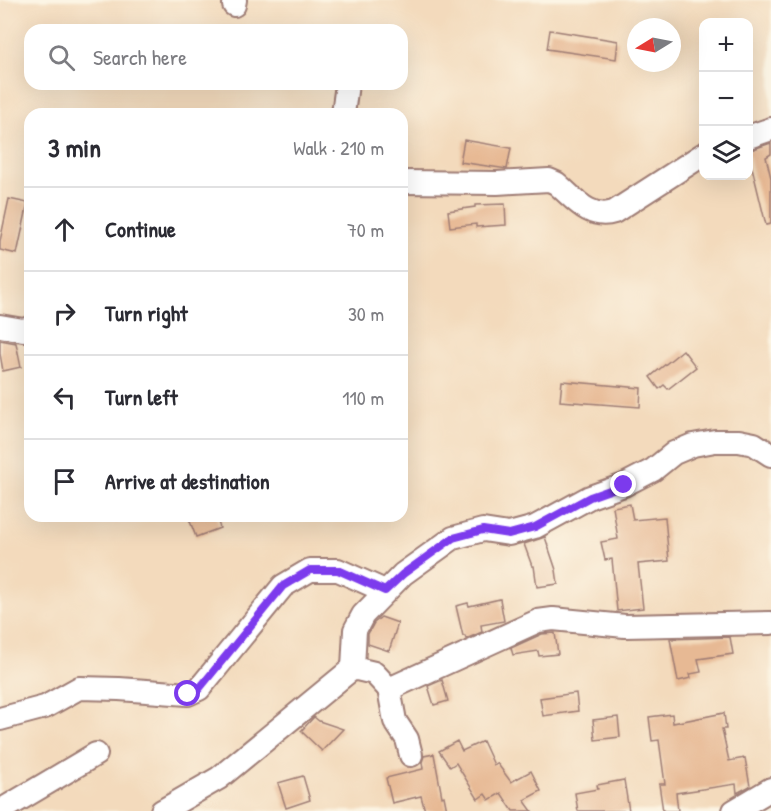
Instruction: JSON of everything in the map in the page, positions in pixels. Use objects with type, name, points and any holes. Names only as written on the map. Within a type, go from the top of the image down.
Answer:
[{"type":"street","points":[[344,108],[346,90]]},
{"type":"street","points":[[753,135],[771,129]]},
{"type":"street","points":[[408,182],[497,183],[549,180],[594,213],[606,214],[614,212],[699,157]]},
{"type":"street","points":[[0,326],[24,330]]},
{"type":"street","points":[[162,811],[219,778],[354,668],[355,630],[363,615],[403,574],[453,538],[483,530],[509,534],[535,527],[590,497],[624,485],[653,470],[674,453],[693,445],[715,441],[739,441],[754,444],[771,455]]},
{"type":"street","points":[[0,719],[45,707],[79,688],[119,688],[188,694],[199,689],[283,586],[310,570],[338,570],[385,591]]},
{"type":"street","points":[[388,689],[538,621],[553,619],[625,626],[771,623]]},
{"type":"street","points":[[354,668],[375,673],[388,689],[395,721],[407,739],[411,755]]},
{"type":"street","points":[[0,811],[96,754]]},
{"type":"street","points":[[734,811],[771,789]]},
{"type":"building","points":[[550,30],[618,41],[616,59],[547,49]]},
{"type":"building","points":[[464,140],[511,148],[507,169],[460,162]]},
{"type":"building","points":[[771,143],[771,154],[766,157],[771,178],[771,224],[766,225],[753,172],[753,149]]},
{"type":"building","points":[[9,199],[24,202],[24,222],[17,254],[0,250]]},
{"type":"building","points":[[505,204],[506,225],[476,227],[476,224],[450,227],[448,211],[475,207],[475,205]]},
{"type":"building","points":[[0,340],[16,343],[21,367],[3,371]]},
{"type":"building","points":[[683,350],[696,367],[668,389],[664,385],[659,389],[650,377]]},
{"type":"building","points":[[562,381],[641,388],[640,407],[560,401]]},
{"type":"building","points":[[630,504],[633,520],[665,517],[669,561],[638,564],[643,608],[617,611],[612,559],[605,560],[601,542],[618,539],[613,507]]},
{"type":"building","points":[[190,522],[218,522],[220,528],[196,537]]},
{"type":"building","points":[[545,537],[556,570],[558,584],[537,587],[534,566],[532,566],[524,544]]},
{"type":"building","points":[[500,599],[504,621],[481,625],[482,632],[466,639],[463,636],[456,606],[468,603],[469,606]]},
{"type":"building","points":[[381,617],[398,623],[389,651],[368,644],[368,634],[374,623]]},
{"type":"building","points":[[555,633],[558,654],[539,656],[538,651],[513,655],[511,648],[542,634]]},
{"type":"building","points":[[730,637],[733,654],[698,659],[701,672],[690,674],[691,678],[678,681],[670,639]]},
{"type":"building","points":[[442,680],[448,701],[434,705],[428,686]]},
{"type":"building","points":[[576,693],[578,711],[543,716],[540,698]]},
{"type":"building","points":[[724,713],[726,729],[722,729],[729,761],[745,758],[750,786],[737,793],[736,784],[676,793],[678,811],[663,811],[659,784],[665,784],[659,740],[652,741],[649,717],[672,714],[673,723]]},
{"type":"building","points":[[314,717],[343,729],[322,751],[301,731]]},
{"type":"building","points":[[618,717],[620,737],[595,740],[593,720]]},
{"type":"building","points":[[457,741],[462,751],[483,741],[494,765],[497,763],[511,782],[531,771],[541,791],[524,800],[532,811],[513,811],[501,793],[489,800],[485,794],[478,799],[456,763],[450,767],[439,751]]},
{"type":"building","points":[[434,754],[447,811],[425,811],[421,796],[392,803],[386,778],[423,769],[424,756]]},
{"type":"building","points":[[303,776],[310,800],[286,808],[278,783]]},
{"type":"building","points":[[624,780],[629,811],[578,811],[575,793],[598,789],[597,785]]},
{"type":"route","points":[[188,694],[199,689],[283,586],[310,570],[338,570],[385,591],[403,574],[453,538],[483,530],[509,534],[535,527],[590,497],[624,485]]}]
